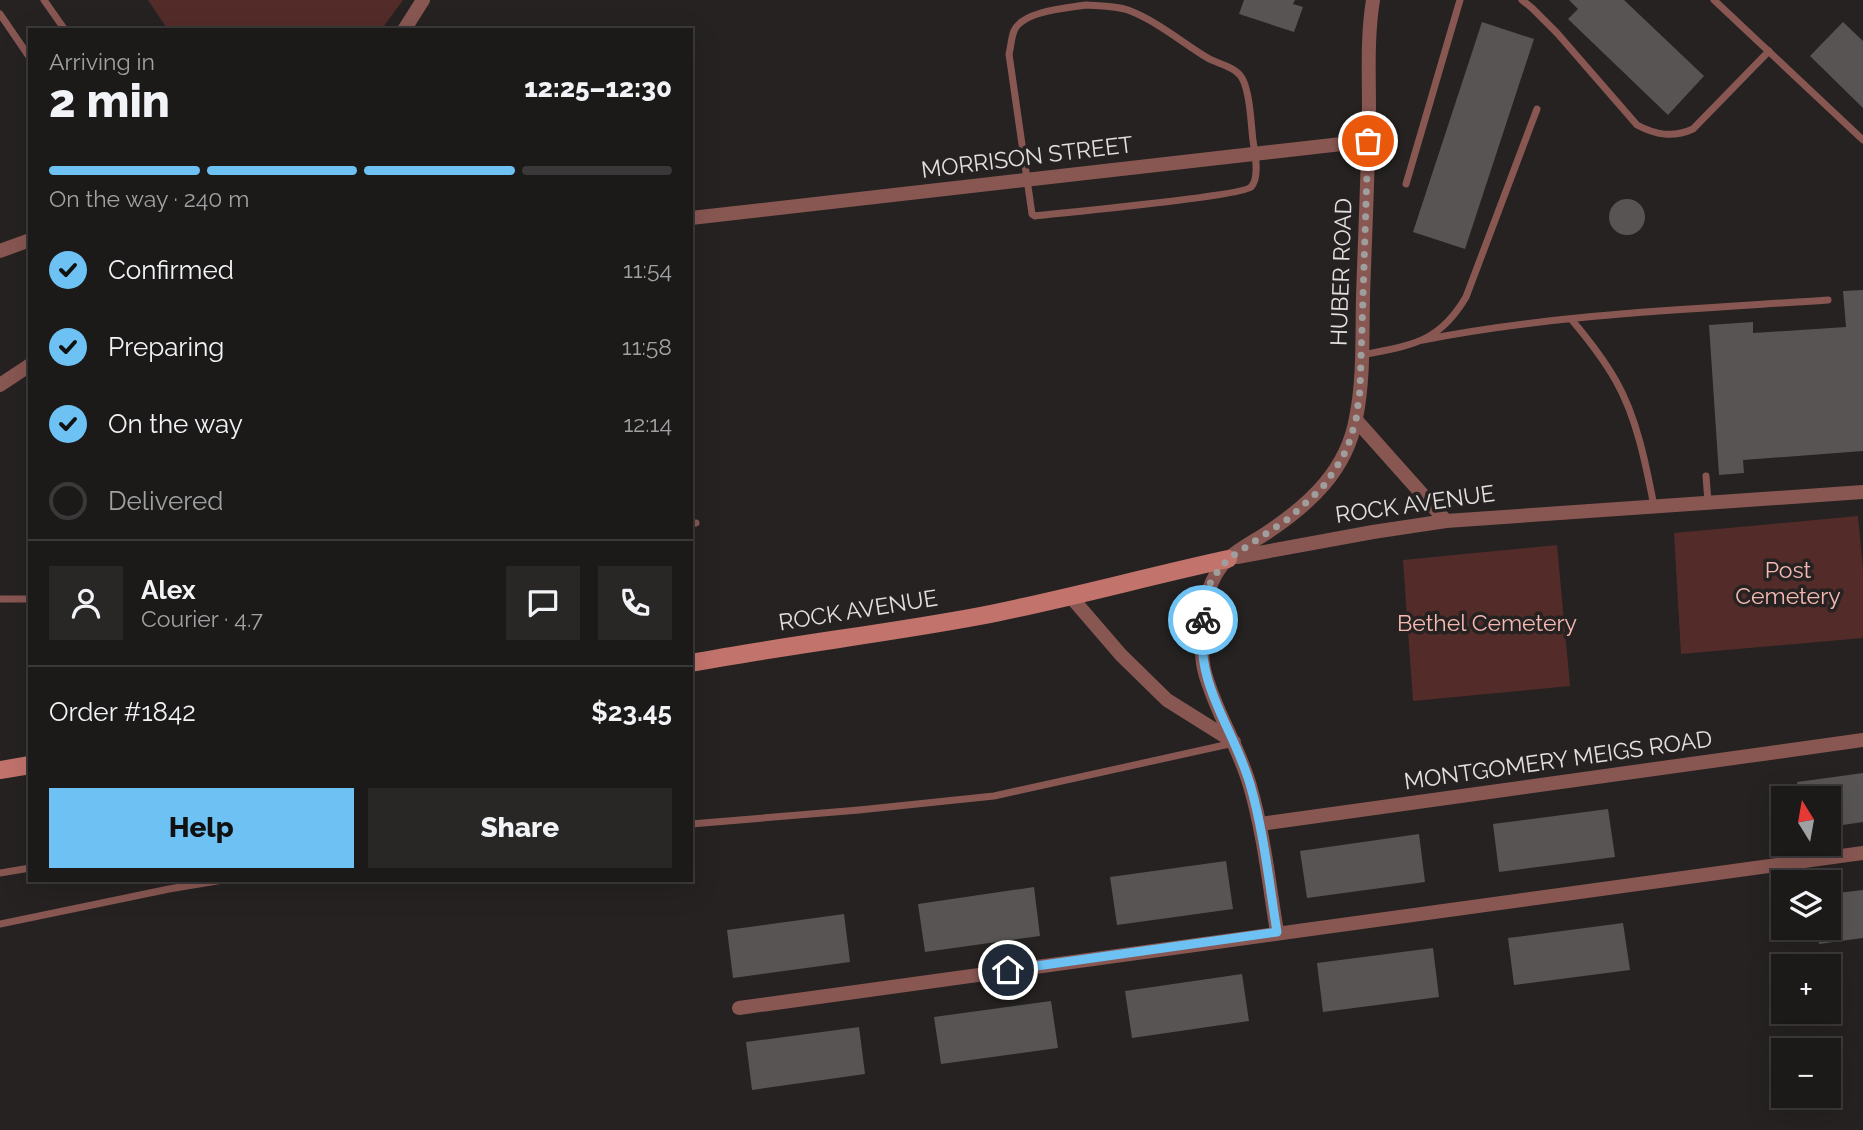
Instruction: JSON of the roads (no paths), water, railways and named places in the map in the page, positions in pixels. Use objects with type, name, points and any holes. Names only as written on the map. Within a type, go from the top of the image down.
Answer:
[{"type":"street","points":[[405,28],[423,0]]},
{"type":"street","name":"HUBER ROAD","points":[[1228,559],[1288,519],[1322,488],[1347,449],[1356,420],[1362,355],[1368,141],[1367,59],[1373,0]]},
{"type":"street","name":"MORRISON STREET","points":[[693,218],[1368,141]]},
{"type":"street","points":[[0,251],[28,241]]},
{"type":"street","points":[[0,385],[28,366]]},
{"type":"street","points":[[1356,420],[1446,521]]},
{"type":"street","name":"ROCK AVENUE","points":[[693,663],[760,650],[917,628],[1071,597],[1228,559],[1373,531],[1446,521],[1863,492]]},
{"type":"street","points":[[1228,559],[1211,580],[1202,635],[1204,671],[1248,778],[1260,824],[1277,932]]},
{"type":"street","points":[[1071,597],[1121,655],[1167,700],[1235,743]]},
{"type":"street","name":"MONTGOMERY MEIGS ROAD","points":[[1260,824],[1863,740]]},
{"type":"street","points":[[0,769],[28,765]]},
{"type":"street","points":[[739,1007],[1863,853]]},
{"type":"lane","points":[[44,0],[64,28]]},
{"type":"lane","points":[[1406,184],[1460,0]]},
{"type":"lane","points":[[1522,0],[1557,33],[1637,125],[1650,132],[1681,134],[1693,128],[1769,51]]},
{"type":"lane","points":[[1714,0],[1863,140]]},
{"type":"lane","points":[[1086,5],[1126,9],[1172,32],[1206,57],[1236,71],[1242,79],[1255,153],[1254,179],[1252,187],[1247,190],[1035,216],[1030,209],[1009,54],[1014,30],[1024,19],[1086,5]]},
{"type":"lane","points":[[0,14],[28,55]]},
{"type":"lane","points":[[1423,340],[1438,332],[1455,315],[1466,296],[1537,109]]},
{"type":"lane","points":[[1362,355],[1462,332],[1571,319],[1828,300]]},
{"type":"lane","points":[[1571,319],[1594,345],[1618,383],[1639,440],[1654,506]]},
{"type":"lane","points":[[1706,476],[1708,502]]},
{"type":"lane","points":[[0,599],[28,599]]},
{"type":"lane","points":[[693,824],[994,796],[1235,743]]},
{"type":"lane","points":[[0,873],[28,868]]},
{"type":"lane","points":[[0,924],[211,882]]},
{"type":"park label","name":"Post Cemetery","points":[[1788,583]]},
{"type":"park label","name":"Bethel Cemetery","points":[[1487,623]]}]
